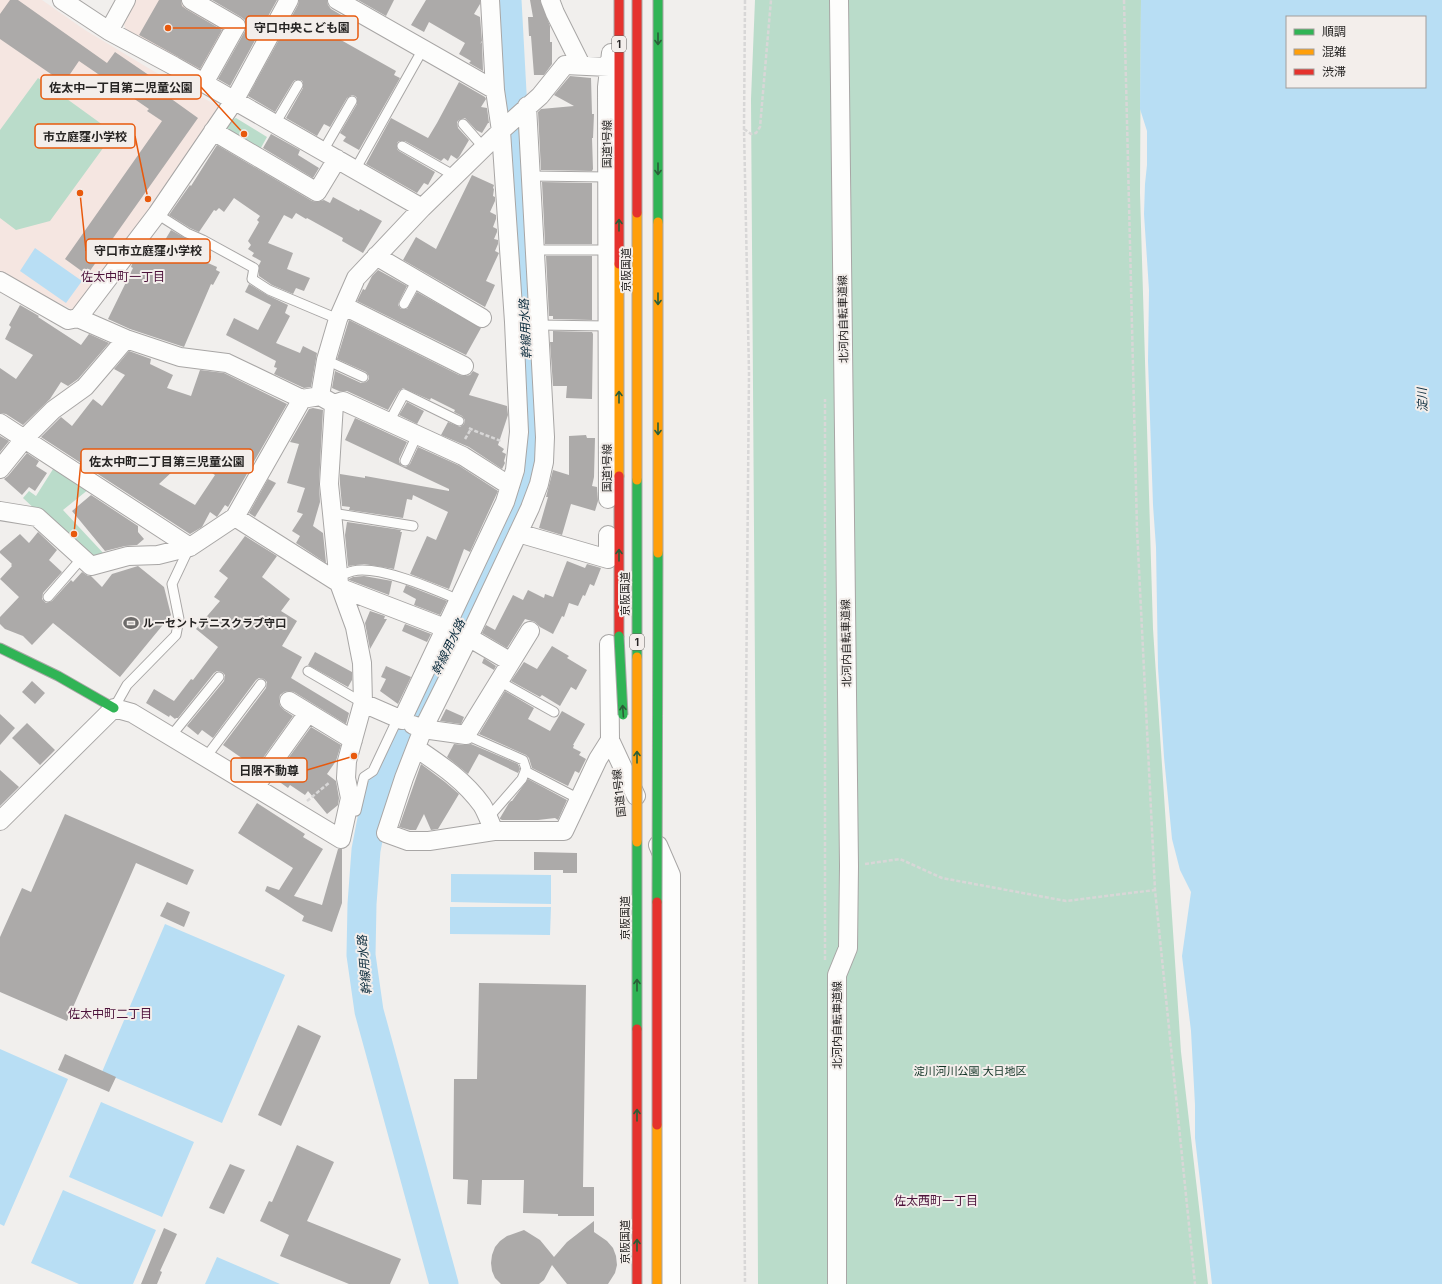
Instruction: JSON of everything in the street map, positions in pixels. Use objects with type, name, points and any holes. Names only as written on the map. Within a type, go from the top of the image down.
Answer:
[{"type":"main road","name":"国道1号線","points":[[619,0],[618,636],[624,724]]},
{"type":"main road","name":"京阪国道","points":[[637,0],[637,1284]]},
{"type":"main road","name":"1","points":[[657,1284],[658,0]]},
{"type":"main road","points":[[0,648],[72,683],[114,708]]},
{"type":"main road","name":"国道1号線","points":[[627,754],[637,848]]},
{"type":"street","points":[[62,0],[109,31],[204,83],[422,208]]},
{"type":"street","points":[[109,31],[126,0]]},
{"type":"street","points":[[191,0],[236,26],[204,83]]},
{"type":"street","points":[[78,318],[157,214],[234,101],[289,0]]},
{"type":"street","points":[[337,0],[495,90]]},
{"type":"street","points":[[409,723],[455,631],[459,600],[505,502],[515,470],[518,432],[514,322],[502,130],[495,90],[490,0]]},
{"type":"street","points":[[550,0],[581,65]]},
{"type":"street","points":[[619,0],[607,87],[610,740],[671,875],[671,1284]]},
{"type":"street","name":"北河内自転車道線","points":[[837,1284],[837,975],[848,948],[849,866],[839,0]]},
{"type":"street","points":[[2,815],[114,708],[132,713],[341,839],[350,798],[346,778],[347,762],[363,703],[362,662],[355,627],[340,582],[330,484],[319,400],[326,360],[341,312],[356,278],[422,208],[526,107],[540,96],[565,65],[609,67]]},
{"type":"street","points":[[526,107],[545,437],[544,462],[539,484],[518,534],[455,631],[409,723],[416,748],[386,833],[408,841],[428,841],[491,824],[564,831],[598,759],[610,740]]},
{"type":"street","points":[[213,131],[317,192],[330,155]]},
{"type":"street","points":[[376,256],[482,318]]},
{"type":"street","points":[[0,281],[68,320],[78,318],[126,339],[180,357],[228,363],[319,400],[343,401],[463,456],[510,486]]},
{"type":"street","points":[[341,312],[464,366]]},
{"type":"street","points":[[0,469],[25,438],[53,410],[85,387],[126,339]]},
{"type":"street","points":[[0,511],[37,516],[91,566],[128,556],[158,555],[190,547],[235,517],[319,400]]},
{"type":"street","points":[[0,423],[190,547]]},
{"type":"street","points":[[235,517],[340,582],[455,631],[511,662]]},
{"type":"street","points":[[518,534],[608,559]]},
{"type":"street","points":[[363,703],[409,723],[466,735],[530,631]]},
{"type":"street","points":[[289,701],[353,740]]},
{"type":"street","points":[[256,787],[308,713]]},
{"type":"street","points":[[416,748],[447,769],[465,784],[483,807],[491,824]]},
{"type":"lane","points":[[355,170],[423,49]]},
{"type":"lane","points":[[275,124],[298,85]]},
{"type":"lane","points":[[330,155],[352,101]]},
{"type":"lane","points":[[464,124],[484,148]]},
{"type":"lane","points":[[402,146],[455,176]]},
{"type":"lane","points":[[531,176],[607,176]]},
{"type":"lane","points":[[157,214],[187,233],[203,240],[254,268],[252,279],[269,290],[341,312]]},
{"type":"lane","points":[[535,250],[607,250]]},
{"type":"lane","points":[[404,304],[417,280]]},
{"type":"lane","points":[[539,325],[608,326]]},
{"type":"lane","points":[[326,360],[363,378]]},
{"type":"lane","points":[[389,422],[404,394],[459,421]]},
{"type":"lane","points":[[405,461],[417,435]]},
{"type":"lane","points":[[332,513],[413,526]]},
{"type":"lane","points":[[114,708],[127,685],[176,635],[179,619],[172,584],[190,547]]},
{"type":"lane","points":[[48,597],[82,558]]},
{"type":"lane","points":[[340,582],[354,571],[373,571],[428,586],[459,600]]},
{"type":"lane","points":[[308,671],[363,703]]},
{"type":"lane","points":[[171,736],[219,677]]},
{"type":"lane","points":[[499,681],[554,712]]},
{"type":"lane","points":[[206,757],[261,684]]},
{"type":"lane","points":[[356,813],[364,777],[373,771],[409,723]]},
{"type":"lane","points":[[466,735],[523,760],[525,771],[522,779],[491,824]]},
{"type":"lane","points":[[525,771],[579,799]]},
{"type":"path","points":[[745,0],[744,128],[749,373],[742,1041],[745,1284]]},
{"type":"path","points":[[744,128],[752,134],[756,133],[760,127],[772,0]]},
{"type":"path","points":[[1124,0],[1137,529],[1155,890],[1195,1284]]},
{"type":"path","name":"北河内自転車道線","points":[[824,965],[825,399]]},
{"type":"path","points":[[459,421],[475,431],[517,447]]},
{"type":"path","points":[[295,811],[347,768]]},
{"type":"path","points":[[849,866],[900,859],[942,878],[1066,901],[1155,890]]},
{"type":"shaded area","points":[[0,0],[42,0],[85,30],[155,72],[218,106],[220,112],[75,311],[0,274]]},
{"type":"shaded area","points":[[134,0],[187,0],[228,25],[205,71],[199,72],[126,30],[123,21]]},
{"type":"green space","name":"淀川河川公園 大日地区","points":[[755,0],[1141,0],[1140,193],[1153,629],[1181,1052],[1208,1284],[758,1284],[751,99]]},
{"type":"green space","points":[[38,78],[114,133],[50,221],[16,230],[0,218],[0,130]]},
{"type":"green space","points":[[236,118],[267,137],[258,153],[222,131],[228,121]]},
{"type":"green space","points":[[55,466],[89,489],[63,510],[106,556],[89,560],[23,498],[29,491],[36,496]]},
{"type":"water","name":"淀川","points":[[1141,0],[1442,0],[1442,1284],[1212,1284],[1195,1138],[1195,1105],[1191,1031],[1182,956],[1191,892],[1180,870],[1172,839],[1164,757],[1158,668],[1156,547],[1148,361],[1149,290],[1144,214],[1147,165],[1147,131],[1140,109]]},
{"type":"water","points":[[35,248],[82,281],[66,303],[20,271]]},
{"type":"water","points":[[451,874],[551,875],[551,904],[451,902]]},
{"type":"water","points":[[450,907],[551,907],[550,935],[450,934]]},
{"type":"water","points":[[165,924],[285,975],[222,1123],[102,1072]]},
{"type":"water","points":[[0,1049],[68,1079],[4,1226],[0,1224]]},
{"type":"water","points":[[101,1102],[194,1142],[162,1217],[69,1177]]},
{"type":"water","points":[[63,1190],[156,1230],[133,1284],[79,1284],[31,1263]]},
{"type":"water","points":[[217,1257],[280,1284],[205,1284]]},
{"type":"building","points":[[10,0],[18,0],[107,63],[115,52],[156,80],[152,85],[198,118],[87,275],[65,259],[162,121],[147,111],[149,109],[79,61],[64,83],[0,39],[0,14]]},
{"type":"building","points":[[159,0],[181,0],[182,6],[186,9],[222,30],[200,69],[139,35]]},
{"type":"building","points":[[212,0],[277,0],[230,86],[218,79],[245,31],[245,20]]},
{"type":"building","points":[[299,0],[327,0],[331,9],[343,16],[332,35],[396,71],[394,75],[400,78],[359,150],[343,141],[346,137],[340,133],[357,104],[357,98],[355,96],[352,95],[347,98],[330,127],[324,124],[317,136],[286,118],[303,88],[303,82],[301,80],[295,80],[293,82],[275,112],[248,96],[298,5]]},
{"type":"building","points":[[358,0],[394,0],[386,16]]},
{"type":"building","points":[[426,0],[480,0],[480,4],[474,14],[480,17],[482,41],[480,44],[482,42],[483,71],[469,63],[471,61],[459,54],[465,43],[429,22],[424,32],[411,25]]},
{"type":"building","points":[[530,0],[540,0],[550,26],[552,64],[544,75],[534,75],[531,36],[529,36],[528,17],[533,17]]},
{"type":"building","points":[[570,76],[591,78],[592,114],[594,114],[592,138],[593,169],[592,171],[541,170],[538,112],[541,109],[574,106],[554,95]]},
{"type":"building","points":[[459,82],[485,97],[486,99],[481,107],[487,108],[489,123],[482,133],[476,130],[465,118],[457,122],[458,128],[469,140],[457,159],[451,155],[448,161],[444,158],[441,161],[405,141],[399,141],[397,143],[397,149],[399,151],[435,172],[428,185],[424,183],[417,193],[366,164],[391,118],[428,138]]},
{"type":"building","points":[[271,134],[300,150],[298,155],[319,168],[313,178],[263,148]]},
{"type":"building","points":[[217,145],[312,201],[317,202],[324,200],[330,203],[333,197],[382,221],[363,253],[342,241],[343,238],[307,218],[306,219],[296,213],[292,219],[284,215],[268,243],[293,253],[287,269],[310,278],[304,291],[296,288],[293,294],[272,285],[259,276],[259,265],[261,261],[252,256],[254,253],[248,249],[251,245],[248,241],[259,222],[257,220],[260,216],[234,198],[224,212],[219,208],[216,211],[214,210],[199,232],[169,215],[190,185],[191,186]]},
{"type":"building","points":[[472,175],[494,185],[493,196],[495,197],[495,201],[490,212],[496,215],[493,227],[497,229],[494,239],[498,240],[495,251],[499,253],[486,281],[495,285],[485,307],[403,260],[416,237],[436,249]]},
{"type":"building","points":[[542,182],[592,183],[592,244],[545,244]]},
{"type":"building","points":[[171,230],[192,242],[189,246],[211,256],[208,263],[217,267],[216,270],[220,272],[213,285],[211,284],[184,347],[130,329],[108,319],[133,268],[131,267],[132,264],[149,241],[165,240]]},
{"type":"building","points":[[546,256],[592,256],[592,320],[553,319],[553,316],[549,316]]},
{"type":"building","points":[[378,270],[407,286],[398,305],[401,309],[407,309],[417,292],[481,328],[466,355],[357,301],[363,289],[365,290],[372,276]]},
{"type":"building","points":[[249,284],[288,305],[285,313],[290,316],[276,343],[300,353],[303,346],[317,353],[311,387],[304,388],[274,374],[277,368],[274,367],[276,361],[226,335],[234,318],[258,330],[271,305],[245,292]]},
{"type":"building","points":[[20,305],[39,316],[38,317],[81,345],[89,334],[109,343],[78,379],[68,386],[61,382],[50,399],[23,425],[6,414],[0,413],[0,368],[16,379],[33,355],[5,339],[11,327],[9,325]]},
{"type":"building","points":[[349,320],[459,375],[470,375],[473,371],[479,374],[469,395],[507,406],[508,415],[498,445],[504,449],[502,452],[506,454],[504,461],[505,463],[502,469],[469,447],[441,435],[448,422],[460,427],[464,424],[465,420],[462,416],[454,412],[455,410],[431,398],[430,400],[403,388],[399,391],[388,410],[347,391],[339,391],[332,388],[335,371],[361,383],[366,382],[369,379],[366,372],[337,359]]},
{"type":"building","points":[[553,331],[592,332],[592,399],[566,398],[567,386],[553,386],[550,342],[553,342]]},
{"type":"building","points":[[129,351],[151,359],[150,364],[173,375],[167,388],[191,396],[200,370],[224,373],[287,404],[228,507],[225,505],[217,517],[210,512],[202,527],[190,534],[41,437],[61,417],[72,426],[93,399],[102,406],[125,375],[114,369]],"holes":[[[188,457],[215,475],[195,505],[159,484]]]},
{"type":"building","points":[[407,402],[424,411],[417,424],[399,415]]},
{"type":"building","points":[[313,408],[323,410],[319,483],[320,502],[313,526],[323,533],[326,563],[296,543],[300,536],[292,531],[303,514],[297,512],[305,488],[287,483],[299,444],[290,442],[309,409]]},
{"type":"building","points":[[355,418],[407,442],[399,459],[402,466],[406,467],[410,464],[418,447],[458,465],[498,491],[470,552],[464,549],[449,589],[410,574],[427,536],[436,540],[448,512],[413,495],[412,500],[407,499],[403,518],[349,510],[350,507],[342,506],[340,474],[365,478],[365,476],[449,491],[449,489],[345,440]]},
{"type":"building","points":[[586,435],[587,438],[595,438],[594,477],[592,486],[597,487],[598,501],[595,511],[571,504],[562,535],[539,528],[548,497],[546,497],[553,470],[569,475],[569,436]]},
{"type":"building","points":[[0,436],[9,441],[0,452]]},
{"type":"building","points":[[27,453],[39,461],[36,466],[47,473],[35,491],[29,487],[22,495],[4,479]]},
{"type":"building","points":[[268,479],[276,483],[255,517],[249,513]]},
{"type":"building","points":[[91,495],[138,526],[138,532],[144,539],[137,545],[125,546],[105,551],[72,511]]},
{"type":"building","points":[[347,522],[401,530],[400,532],[402,532],[394,569],[364,564],[348,566],[345,535]]},
{"type":"building","points":[[38,532],[57,550],[49,560],[62,572],[43,593],[42,599],[46,603],[52,601],[71,580],[73,582],[82,572],[88,576],[91,576],[102,587],[112,574],[138,566],[164,587],[171,615],[120,677],[53,623],[32,645],[23,636],[5,629],[0,624],[0,617],[19,597],[0,579],[12,566],[12,564],[0,553],[0,551],[20,534],[29,543]]},
{"type":"building","points":[[245,536],[277,556],[262,577],[290,599],[281,611],[297,621],[282,646],[302,657],[291,678],[349,713],[346,724],[294,692],[284,692],[280,695],[280,706],[293,716],[258,765],[251,761],[249,763],[223,745],[266,688],[267,682],[264,679],[259,678],[256,680],[213,738],[202,730],[198,735],[187,726],[224,681],[225,675],[222,672],[217,671],[214,673],[178,718],[175,719],[170,715],[169,717],[146,703],[154,689],[174,701],[191,679],[193,680],[218,647],[196,629],[220,601],[214,597],[228,578],[219,571]]},
{"type":"building","points":[[567,561],[585,568],[587,564],[601,568],[594,586],[590,584],[585,596],[583,595],[578,606],[569,603],[564,617],[562,616],[553,634],[540,627],[535,622],[525,619],[507,648],[482,633],[486,625],[495,630],[513,595],[523,600],[528,590],[544,598],[545,594],[553,597]]},
{"type":"building","points":[[364,576],[392,581],[389,595],[349,580],[353,577]]},
{"type":"building","points":[[406,585],[447,601],[440,615],[414,605],[416,599],[403,592]]},
{"type":"building","points":[[370,611],[385,616],[384,619],[387,619],[370,649],[365,623]]},
{"type":"building","points":[[405,624],[431,634],[427,642],[402,631]]},
{"type":"building","points":[[552,646],[569,656],[567,658],[587,670],[576,690],[571,687],[560,706],[542,695],[540,697],[511,681],[524,662],[537,669]]},
{"type":"building","points":[[315,652],[352,672],[352,680],[348,687],[308,665]]},
{"type":"building","points":[[484,658],[496,666],[494,670],[482,663]]},
{"type":"building","points":[[386,666],[411,677],[398,704],[380,691],[386,679],[381,677]]},
{"type":"building","points":[[32,681],[45,693],[35,704],[22,692]]},
{"type":"building","points":[[505,691],[534,708],[528,719],[550,731],[562,711],[585,724],[573,745],[573,748],[581,752],[579,755],[586,759],[579,773],[575,771],[568,786],[532,768],[529,758],[526,755],[479,734]]},
{"type":"building","points":[[446,709],[464,717],[461,724],[440,721]]},
{"type":"building","points":[[0,714],[15,728],[0,745]]},
{"type":"building","points":[[27,723],[55,750],[40,765],[12,738]]},
{"type":"building","points":[[311,727],[341,745],[336,761],[327,774],[336,781],[339,798],[338,805],[327,814],[308,791],[305,795],[290,785],[288,788],[274,778]]},
{"type":"building","points":[[454,744],[471,744],[518,764],[520,769],[518,773],[479,754],[468,774],[447,757]]},
{"type":"building","points":[[421,764],[459,794],[438,829],[431,830],[424,814],[416,830],[399,827]]},
{"type":"building","points":[[0,770],[19,787],[0,806]]},
{"type":"building","points":[[528,779],[567,800],[558,820],[555,818],[538,820],[500,819],[509,803]]},
{"type":"building","points":[[257,803],[305,834],[303,837],[323,849],[294,896],[322,905],[338,849],[342,849],[342,903],[332,932],[302,921],[304,916],[265,891],[267,886],[279,890],[293,868],[238,833]]},
{"type":"building","points":[[65,814],[194,870],[187,885],[136,863],[67,1021],[0,992],[0,937],[22,888],[31,892]]},
{"type":"building","points":[[534,852],[577,853],[577,873],[563,873],[563,870],[534,870]]},
{"type":"building","points":[[167,902],[190,912],[184,927],[160,916]]},
{"type":"building","points":[[479,983],[586,985],[583,1187],[594,1187],[594,1216],[558,1216],[558,1214],[523,1213],[524,1180],[482,1180],[481,1205],[467,1204],[468,1180],[453,1179],[454,1079],[477,1079]]},
{"type":"building","points":[[298,1025],[321,1036],[281,1126],[258,1115]]},
{"type":"building","points":[[65,1054],[116,1077],[109,1092],[58,1070]]},
{"type":"building","points":[[297,1145],[334,1162],[307,1221],[401,1259],[390,1284],[349,1284],[280,1256],[289,1235],[260,1221],[269,1201],[272,1202]]},
{"type":"building","points":[[230,1164],[245,1170],[224,1214],[209,1208]]},
{"type":"building","points":[[594,1221],[594,1232],[607,1241],[613,1248],[616,1256],[617,1265],[615,1273],[608,1284],[567,1284],[552,1265],[544,1280],[539,1284],[501,1284],[495,1278],[492,1271],[492,1255],[495,1247],[507,1236],[524,1230],[540,1240],[554,1257],[567,1242]]},
{"type":"building","points":[[164,1228],[177,1234],[160,1271],[162,1272],[157,1284],[141,1284]]},
{"type":"waterway","name":"幹線用水路","points":[[444,1284],[369,1011],[361,955],[362,904],[366,850],[377,793],[393,755],[514,509],[527,476],[531,443],[507,0]]},
{"type":"traffic: fast","points":[[658,0],[658,222]]},
{"type":"traffic: fast","points":[[637,480],[637,657]]},
{"type":"traffic: fast","points":[[657,902],[658,553]]},
{"type":"traffic: fast","points":[[619,636],[623,715]]},
{"type":"traffic: fast","points":[[0,648],[58,676],[114,708]]},
{"type":"traffic: fast","points":[[637,842],[637,1029]]},
{"type":"traffic: slow","points":[[637,213],[637,480]]},
{"type":"traffic: slow","points":[[658,222],[658,553]]},
{"type":"traffic: slow","points":[[619,264],[619,476]]},
{"type":"traffic: slow","points":[[637,657],[637,842]]},
{"type":"traffic: slow","points":[[657,1125],[657,1284]]},
{"type":"traffic: jam","points":[[619,0],[619,264]]},
{"type":"traffic: jam","points":[[637,0],[637,213]]},
{"type":"traffic: jam","points":[[619,476],[619,636]]},
{"type":"traffic: jam","points":[[657,902],[657,1125]]},
{"type":"traffic: jam","points":[[637,1029],[637,1284]]},
{"type":"place","name":"守口中央こども園","points":[[168,28]]},
{"type":"place","name":"佐太中一丁目第二児童公園","points":[[244,134]]},
{"type":"place","name":"守口市立庭窪小学校","points":[[80,193]]},
{"type":"place","name":"市立庭窪小学校","points":[[148,199]]},
{"type":"place","name":"佐太中町二丁目第三児童公園","points":[[74,534]]},
{"type":"place","name":"ルーセントテニスクラブ守口","points":[[131,623]]},
{"type":"place","name":"日限不動尊","points":[[354,756]]},
{"type":"district","name":"佐太中町一丁目","points":[[123,276]]},
{"type":"district","name":"佐太中町二丁目","points":[[110,1013]]},
{"type":"district","name":"佐太西町一丁目","points":[[936,1200]]}]
